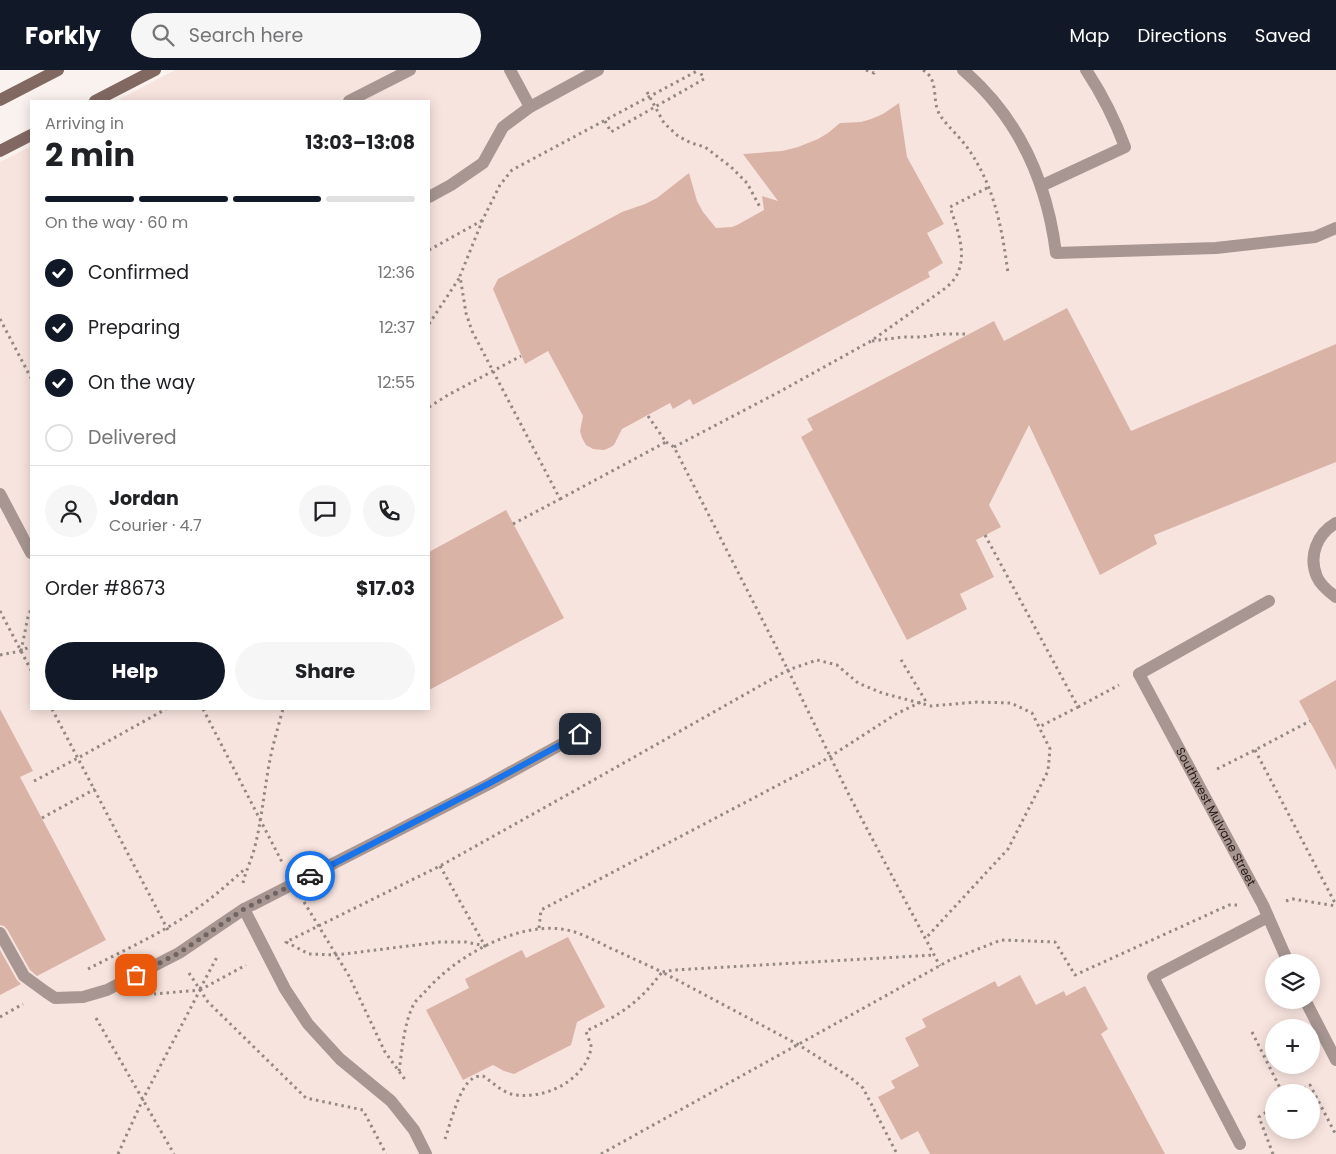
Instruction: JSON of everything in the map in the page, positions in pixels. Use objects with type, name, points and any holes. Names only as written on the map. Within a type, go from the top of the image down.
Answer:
[{"type":"main road","points":[[0,100],[58,70]]},
{"type":"main road","points":[[97,100],[155,70]]},
{"type":"main road","points":[[0,151],[30,136]]},
{"type":"street","points":[[351,100],[410,70]]},
{"type":"street","points":[[510,70],[530,107]]},
{"type":"street","points":[[430,196],[451,185],[483,163],[504,127],[530,107],[598,70]]},
{"type":"street","points":[[963,70],[986,92],[1011,124],[1031,160],[1042,186],[1056,253],[1216,248],[1315,238],[1336,228]]},
{"type":"street","points":[[1042,186],[1125,147],[1119,130],[1102,96],[1086,70]]},
{"type":"street","points":[[0,494],[30,551]]},
{"type":"street","points":[[1336,523],[1320,536],[1315,550],[1314,564],[1317,578],[1326,590],[1336,597]]},
{"type":"street","points":[[1139,674],[1269,601]]},
{"type":"street","name":"Southwest Mulvane Street","points":[[1139,674],[1266,911],[1285,954]]},
{"type":"street","points":[[0,933],[24,976],[55,998],[83,997],[107,990],[179,953],[244,909],[488,784],[580,734]]},
{"type":"street","points":[[244,909],[285,989],[308,1024],[340,1059],[391,1101],[414,1130],[426,1154]]},
{"type":"street","points":[[1240,1144],[1153,977],[1266,911]]},
{"type":"street","points":[[1309,1009],[1336,1060]]},
{"type":"path","points":[[430,322],[460,276],[483,219],[500,185],[512,170],[699,70],[704,79],[611,132],[605,121]]},
{"type":"path","points":[[866,70],[874,73],[875,70]]},
{"type":"path","points":[[923,70],[928,73],[933,81],[939,114],[969,150],[989,187],[999,216],[1008,273]]},
{"type":"path","points":[[646,92],[664,123],[678,136],[691,143],[705,147],[731,166],[747,183],[761,209]]},
{"type":"path","points":[[674,447],[871,341],[947,287],[955,278],[961,265],[962,251],[950,207],[989,187]]},
{"type":"path","points":[[430,249],[483,219]]},
{"type":"path","points":[[460,276],[466,313],[472,331],[560,499]]},
{"type":"path","points":[[0,319],[30,376]]},
{"type":"path","points":[[871,341],[940,334],[969,334]]},
{"type":"path","points":[[430,406],[521,356]]},
{"type":"path","points":[[648,416],[666,442],[674,447],[788,670],[829,757],[940,966]]},
{"type":"path","points":[[513,524],[666,442]]},
{"type":"path","points":[[985,535],[1078,707]]},
{"type":"path","points":[[21,651],[30,611]]},
{"type":"path","points":[[0,612],[30,668]]},
{"type":"path","points":[[0,655],[21,651],[30,646]]},
{"type":"path","points":[[539,928],[540,910],[820,763],[896,714],[925,700],[900,658]]},
{"type":"path","points":[[485,946],[466,942],[440,942],[336,955],[309,954],[286,942],[440,866],[788,670],[817,660],[837,665],[858,683],[882,693],[931,706],[977,702],[1011,703],[1032,713],[1050,749],[1048,771],[1008,849],[925,939]]},
{"type":"path","points":[[1039,727],[1139,674]]},
{"type":"path","points":[[34,781],[164,710]]},
{"type":"path","points":[[204,710],[293,884],[349,976],[385,1052],[409,1085]]},
{"type":"path","points":[[118,1154],[143,1099],[224,943],[239,898],[246,868],[254,848],[273,744],[283,710]]},
{"type":"path","points":[[1196,779],[1310,721]]},
{"type":"path","points":[[1255,750],[1336,905]]},
{"type":"path","points":[[42,818],[95,789]]},
{"type":"path","points":[[440,866],[485,946]]},
{"type":"path","points":[[167,928],[196,910],[246,868]]},
{"type":"path","points":[[600,1154],[950,960],[1001,940],[1055,942],[1075,975],[1229,905],[1266,911],[1294,899],[1336,905]]},
{"type":"path","points":[[399,1071],[408,1019],[414,1004],[432,983],[449,968],[485,946],[506,937],[539,928],[561,929],[583,934],[662,972],[799,1045],[851,1078],[863,1088],[898,1154]]},
{"type":"path","points":[[440,1134],[444,1142],[455,1109],[466,1085],[472,1079],[483,1076],[498,1088],[516,1095],[543,1093],[559,1088],[570,1081],[580,1072],[589,1055],[591,1047],[586,1031],[625,1010],[643,996],[662,972],[934,955]]},
{"type":"path","points":[[150,994],[200,990],[246,965]]},
{"type":"path","points":[[93,1013],[174,1154]]},
{"type":"path","points":[[1252,1032],[1278,1084]]},
{"type":"path","points":[[1320,1104],[1336,1135]]},
{"type":"path","points":[[1265,1113],[1259,1117],[1265,1133]]},
{"type":"path","points":[[1267,1139],[1273,1154]]},
{"type":"shaded area","points":[[175,70],[1336,70],[1336,1154],[0,1154],[0,162],[30,147],[30,710],[430,710],[430,100],[118,100]]},
{"type":"building","points":[[899,103],[907,157],[944,224],[927,233],[943,263],[928,272],[930,277],[693,405],[690,399],[673,409],[670,403],[622,429],[614,445],[609,448],[604,450],[593,449],[586,445],[580,431],[583,416],[548,351],[525,364],[493,289],[498,279],[622,212],[657,198],[689,173],[697,201],[716,228],[737,225],[764,210],[762,196],[778,201],[743,154],[782,151],[798,147],[818,139],[840,123],[861,122],[871,119],[883,114]]},
{"type":"building","points":[[1067,308],[1131,431],[1336,344],[1336,462],[1154,535],[1157,544],[1100,575],[1029,425],[989,505],[1001,527],[976,540],[994,577],[960,594],[967,609],[907,640],[801,437],[813,430],[807,419],[994,321],[1004,341]]},
{"type":"building","points":[[506,510],[564,618],[430,689],[430,551]]},
{"type":"building","points":[[1336,680],[1336,770],[1299,701]]},
{"type":"building","points":[[0,709],[33,771],[20,777],[106,940],[37,976],[30,970],[7,929],[0,925]]},
{"type":"building","points":[[568,937],[605,1007],[577,1022],[571,1045],[514,1074],[493,1065],[463,1080],[426,1010],[469,988],[465,979],[522,950],[526,958]]},
{"type":"building","points":[[0,950],[21,984],[0,995]]},
{"type":"building","points":[[1020,975],[1036,1005],[1064,991],[1066,996],[1085,986],[1108,1029],[1101,1034],[1165,1154],[930,1154],[918,1131],[901,1140],[878,1097],[895,1088],[891,1081],[919,1066],[905,1038],[926,1027],[922,1019],[995,981],[998,987]]},
{"type":"way so far","points":[[136,975],[179,953],[244,909],[310,876]]},
{"type":"route","points":[[310,876],[580,734]]}]
